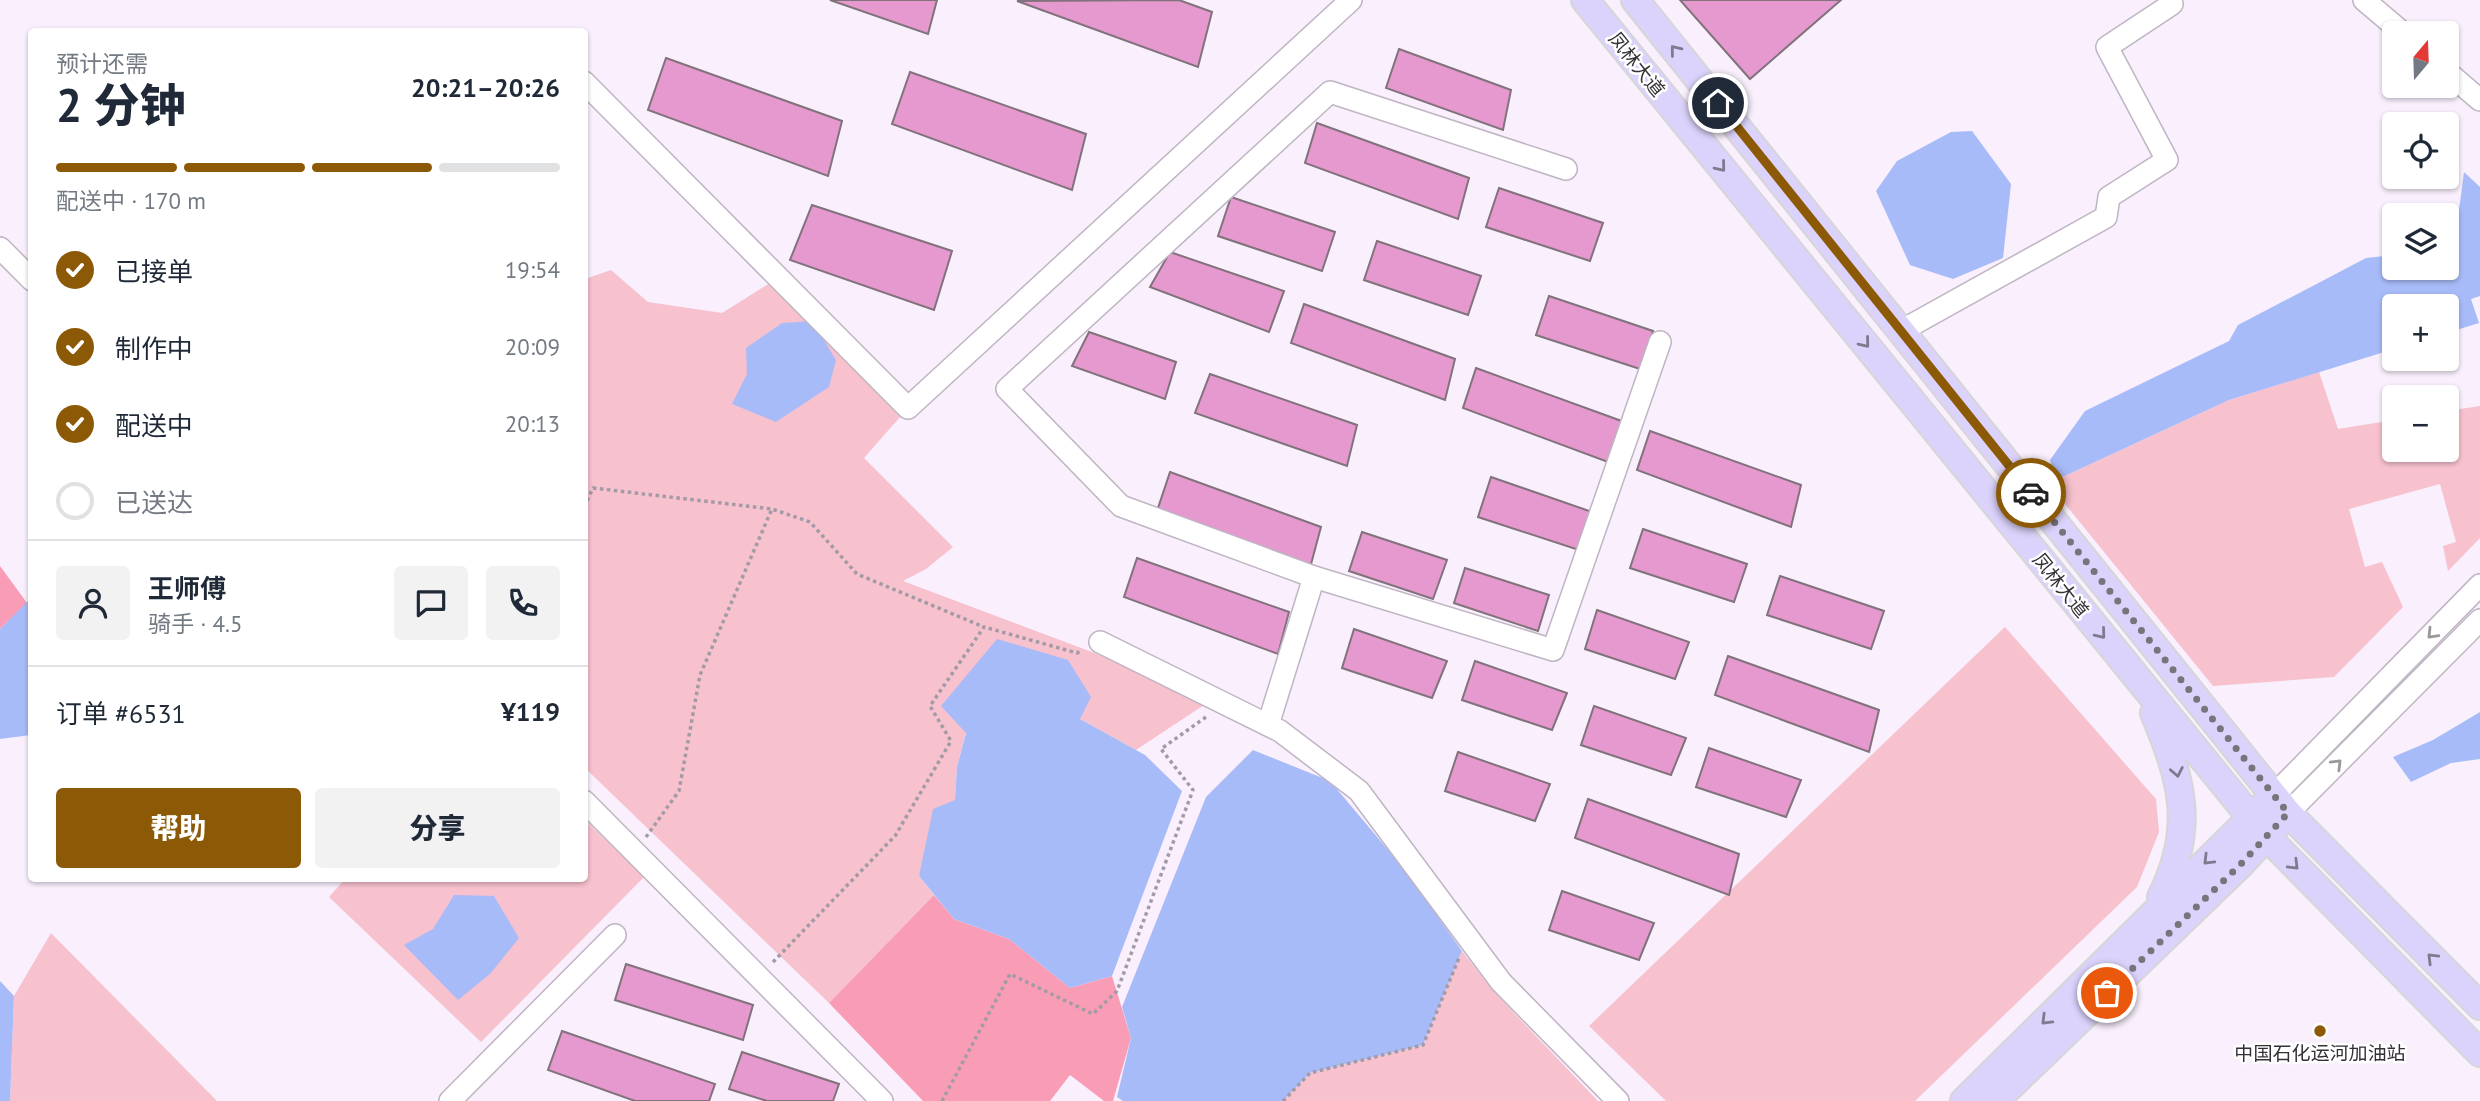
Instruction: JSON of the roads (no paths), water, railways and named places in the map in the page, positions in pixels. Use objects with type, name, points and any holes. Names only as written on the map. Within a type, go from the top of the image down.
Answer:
[{"type":"main road","name":"凤林大道","points":[[1585,0],[2258,827],[2480,1053]]},
{"type":"main road","name":"凤林大道","points":[[1635,0],[2281,804],[2480,1006]]},
{"type":"main road","points":[[2143,685],[2174,760],[2180,791],[2182,833],[2176,868],[2150,918]]},
{"type":"main road","points":[[1995,1101],[2281,804]]},
{"type":"main road","points":[[1964,1101],[2150,918],[2258,827]]},
{"type":"street","points":[[588,86],[908,408],[1351,0]]},
{"type":"street","points":[[2364,0],[2389,21]]},
{"type":"street","points":[[1901,331],[2106,217],[2109,197],[2167,160],[2107,47],[2173,1]]},
{"type":"street","points":[[2459,82],[2480,100]]},
{"type":"street","points":[[1566,169],[1330,92],[1007,389],[1121,506],[1314,577],[1553,650],[1660,342]]},
{"type":"street","points":[[0,248],[28,276]]},
{"type":"street","points":[[1268,725],[1314,577]]},
{"type":"street","points":[[2281,804],[2480,585]]},
{"type":"street","points":[[2281,804],[2480,620]]},
{"type":"street","points":[[1100,642],[1268,725],[1359,791],[1501,982],[1618,1101]]},
{"type":"street","points":[[588,805],[882,1101]]},
{"type":"street","points":[[450,1101],[615,935]]},
{"type":"water","points":[[1972,131],[2011,184],[2003,258],[1953,279],[1910,265],[1876,191],[1897,161],[1951,132]]},
{"type":"water","points":[[2464,172],[2480,187],[2480,296],[2471,299],[2479,323],[2459,329],[2459,294],[2382,294],[2382,353],[2229,400],[2056,480],[2050,460],[2085,411],[2229,341],[2238,325],[2366,258],[2382,256],[2382,280],[2459,280],[2459,210]]},
{"type":"water","points":[[812,321],[836,360],[829,387],[776,422],[732,404],[747,374],[746,348],[782,323]]},
{"type":"water","points":[[28,601],[28,735],[0,739],[0,629]]},
{"type":"water","points":[[997,639],[1068,660],[1091,697],[1080,719],[1145,755],[1182,791],[1112,976],[1070,988],[1009,939],[954,919],[919,876],[933,809],[955,800],[957,767],[966,733],[941,706]]},
{"type":"water","points":[[2480,712],[2480,759],[2451,763],[2411,782],[2393,757],[2433,740]]},
{"type":"water","points":[[1253,750],[1330,781],[1405,870],[1462,951],[1423,1045],[1310,1073],[1283,1101],[1123,1101],[1117,1097],[1131,1038],[1122,1007],[1206,797]]},
{"type":"water","points":[[454,895],[494,896],[519,938],[490,974],[458,1000],[404,945],[433,929]]},
{"type":"water","points":[[0,981],[14,996],[10,1101],[0,1101]]},
{"type":"place","name":"中国石化运河加油站","points":[[2320,1031]]}]
